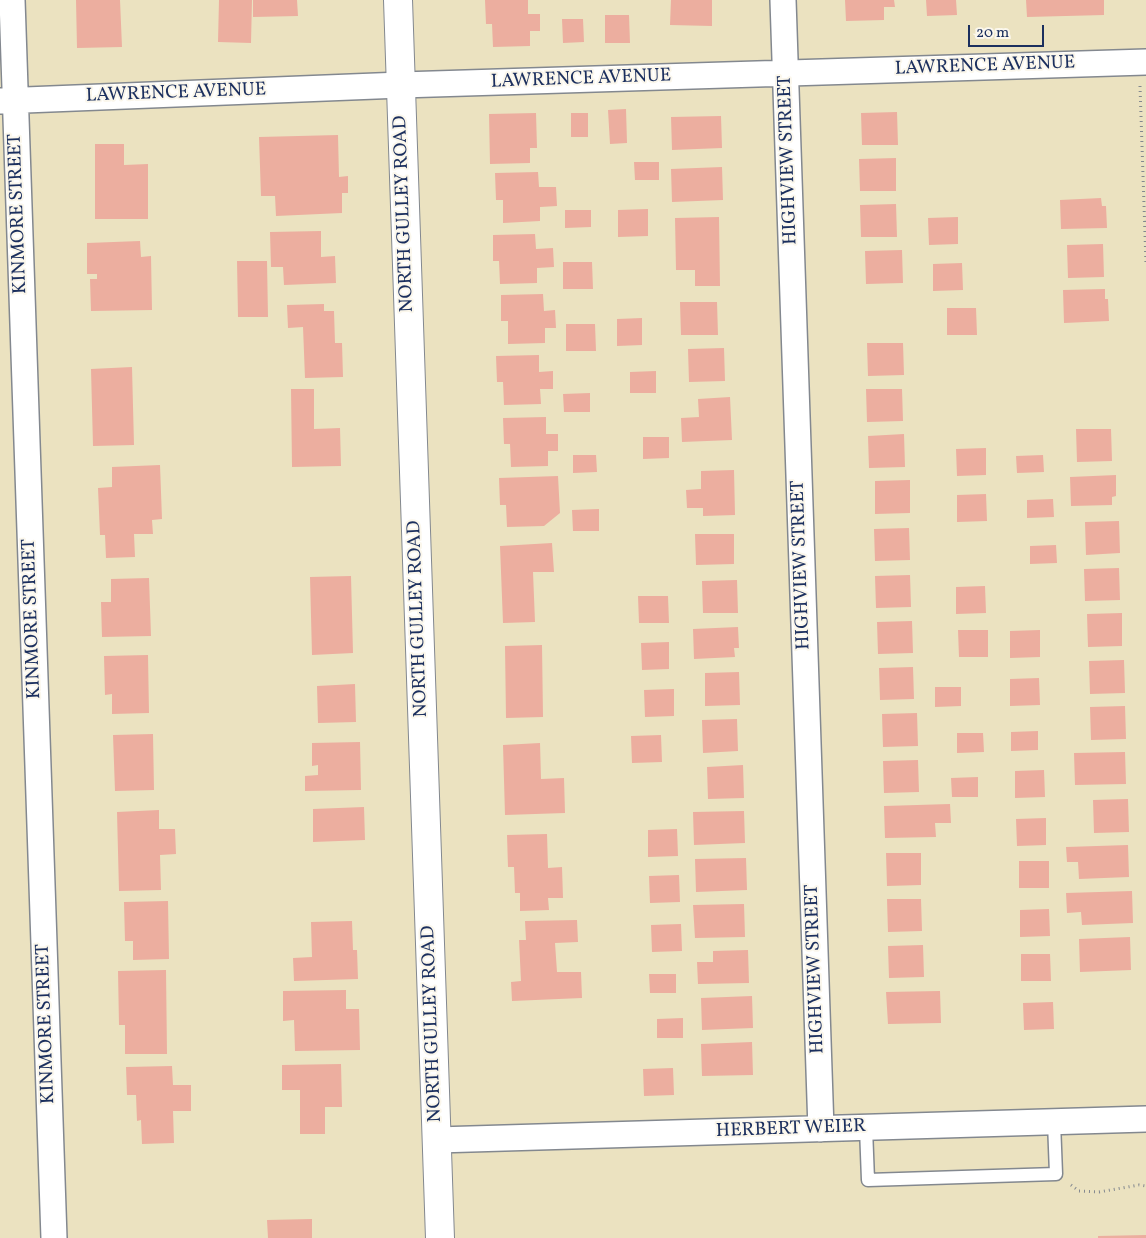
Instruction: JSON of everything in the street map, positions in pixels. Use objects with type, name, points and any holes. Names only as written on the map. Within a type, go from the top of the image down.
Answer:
[{"type":"street","name":"KINMORE STREET","points":[[12,0],[8,101],[54,1238]]},
{"type":"street","name":"NORTH GULLEY ROAD","points":[[398,0],[440,1238]]},
{"type":"street","name":"HIGHVIEW STREET","points":[[784,0],[821,1129]]},
{"type":"street","name":"LAWRENCE AVENUE","points":[[8,101],[401,85],[786,74],[1143,73]]},
{"type":"street","name":"HERBERT WEIER","points":[[436,1140],[1146,1119]]},
{"type":"lane","points":[[866,1128],[868,1180],[1056,1174],[1054,1122]]},
{"type":"path","points":[[1143,73],[1146,264]]},
{"type":"path","points":[[1056,1174],[1079,1191],[1099,1192],[1139,1185],[1146,1186]]},
{"type":"building","points":[[76,0],[120,0],[122,47],[77,48]]},
{"type":"building","points":[[219,0],[252,0],[251,43],[218,42]]},
{"type":"building","points":[[253,0],[297,0],[298,16],[253,17]]},
{"type":"building","points":[[485,0],[528,0],[528,14],[540,14],[540,31],[530,31],[530,46],[493,47],[492,24],[486,24]]},
{"type":"building","points":[[671,0],[712,0],[712,26],[670,25]]},
{"type":"building","points":[[845,0],[894,0],[895,7],[884,7],[884,20],[846,21]]},
{"type":"building","points":[[926,0],[956,0],[957,15],[927,16]]},
{"type":"building","points":[[1026,0],[1104,0],[1104,15],[1027,17]]},
{"type":"building","points":[[605,15],[629,15],[630,43],[605,43]]},
{"type":"building","points":[[562,19],[583,19],[584,42],[563,43]]},
{"type":"building","points":[[626,109],[627,143],[610,144],[608,110]]},
{"type":"building","points":[[897,112],[898,145],[862,145],[861,113]]},
{"type":"building","points":[[536,113],[537,148],[530,148],[530,163],[490,164],[489,114]]},
{"type":"building","points":[[571,113],[588,113],[588,137],[571,137]]},
{"type":"building","points":[[721,116],[722,148],[672,150],[671,117]]},
{"type":"building","points":[[338,135],[339,177],[348,176],[348,193],[342,193],[342,213],[276,216],[275,196],[261,196],[259,137]]},
{"type":"building","points":[[95,144],[124,144],[124,165],[148,164],[148,219],[95,219]]},
{"type":"building","points":[[896,158],[896,191],[860,191],[859,159]]},
{"type":"building","points":[[634,162],[659,162],[659,180],[635,180]]},
{"type":"building","points":[[722,167],[723,200],[672,202],[671,169]]},
{"type":"building","points":[[538,172],[539,187],[556,187],[557,206],[540,207],[540,221],[503,223],[503,200],[496,200],[495,173]]},
{"type":"building","points":[[1101,198],[1102,206],[1106,206],[1107,228],[1061,229],[1060,200]]},
{"type":"building","points":[[896,204],[897,237],[861,237],[860,205]]},
{"type":"building","points":[[648,209],[648,236],[618,237],[618,210]]},
{"type":"building","points":[[565,210],[591,210],[591,227],[565,228]]},
{"type":"building","points":[[719,217],[720,286],[695,286],[695,270],[676,270],[675,218]]},
{"type":"building","points":[[958,217],[958,244],[929,245],[928,218]]},
{"type":"building","points":[[321,231],[321,257],[335,256],[336,283],[284,285],[283,267],[271,267],[270,232]]},
{"type":"building","points":[[535,234],[536,249],[553,248],[554,267],[537,268],[537,283],[500,284],[499,261],[493,261],[493,235]]},
{"type":"building","points":[[140,241],[141,257],[151,256],[152,310],[91,311],[90,279],[97,279],[97,274],[87,274],[87,243]]},
{"type":"building","points":[[1103,244],[1104,277],[1068,278],[1067,245]]},
{"type":"building","points":[[902,250],[903,283],[866,284],[865,251]]},
{"type":"building","points":[[237,261],[267,261],[268,317],[238,317]]},
{"type":"building","points":[[563,262],[592,262],[593,289],[563,289]]},
{"type":"building","points":[[962,263],[963,290],[933,291],[933,264]]},
{"type":"building","points":[[1105,289],[1105,299],[1108,299],[1109,321],[1064,323],[1063,290]]},
{"type":"building","points":[[543,294],[544,311],[555,310],[556,328],[545,328],[545,343],[508,344],[508,321],[501,321],[501,295]]},
{"type":"building","points":[[680,302],[717,302],[718,335],[681,335]]},
{"type":"building","points":[[324,304],[324,311],[334,311],[335,343],[342,343],[343,377],[305,378],[303,327],[288,328],[287,305]]},
{"type":"building","points":[[947,308],[976,308],[977,335],[947,335]]},
{"type":"building","points":[[642,318],[642,345],[617,346],[617,319]]},
{"type":"building","points":[[566,324],[595,324],[596,351],[566,351]]},
{"type":"building","points":[[867,343],[903,343],[904,375],[868,376]]},
{"type":"building","points":[[724,348],[725,381],[689,382],[688,349]]},
{"type":"building","points":[[539,355],[539,372],[553,371],[553,389],[540,389],[541,404],[504,405],[503,382],[497,382],[496,356]]},
{"type":"building","points":[[132,367],[134,445],[93,446],[91,369]]},
{"type":"building","points":[[656,371],[656,393],[630,393],[630,372]]},
{"type":"building","points":[[291,389],[314,389],[314,429],[340,428],[341,466],[292,467]]},
{"type":"building","points":[[866,389],[902,389],[903,421],[867,422]]},
{"type":"building","points":[[590,393],[590,412],[564,412],[563,394]]},
{"type":"building","points":[[730,397],[732,440],[682,442],[681,418],[699,417],[698,399]]},
{"type":"building","points":[[546,417],[546,434],[558,434],[558,451],[548,451],[548,466],[511,467],[510,444],[504,444],[503,418]]},
{"type":"building","points":[[1076,429],[1111,429],[1112,461],[1077,462]]},
{"type":"building","points":[[904,434],[905,467],[869,468],[868,436]]},
{"type":"building","points":[[643,437],[669,437],[669,458],[643,459]]},
{"type":"building","points":[[986,448],[986,475],[957,476],[956,449]]},
{"type":"building","points":[[573,455],[596,455],[597,472],[573,473]]},
{"type":"building","points":[[1043,455],[1044,472],[1017,473],[1016,456]]},
{"type":"building","points":[[160,465],[162,519],[152,520],[153,534],[134,534],[135,557],[106,558],[105,535],[100,535],[98,488],[112,487],[112,467]]},
{"type":"building","points":[[734,470],[735,515],[703,516],[703,508],[687,508],[686,490],[701,489],[701,471]]},
{"type":"building","points":[[1116,475],[1116,496],[1112,497],[1112,505],[1071,506],[1070,477]]},
{"type":"building","points":[[558,476],[560,513],[544,526],[507,527],[506,505],[500,505],[499,478]]},
{"type":"building","points":[[910,480],[910,513],[875,514],[875,481]]},
{"type":"building","points":[[986,494],[987,521],[957,522],[957,495]]},
{"type":"building","points":[[1053,499],[1054,517],[1027,518],[1027,500]]},
{"type":"building","points":[[599,509],[599,531],[573,531],[572,510]]},
{"type":"building","points":[[1119,521],[1120,553],[1086,555],[1085,522]]},
{"type":"building","points":[[909,528],[910,560],[875,561],[874,529]]},
{"type":"building","points":[[695,534],[734,534],[734,564],[696,565]]},
{"type":"building","points":[[552,543],[554,572],[533,572],[535,622],[503,623],[500,546]]},
{"type":"building","points":[[1056,545],[1057,563],[1030,564],[1030,546]]},
{"type":"building","points":[[1119,568],[1120,600],[1085,601],[1084,569]]},
{"type":"building","points":[[910,575],[911,607],[876,608],[875,576]]},
{"type":"building","points":[[351,576],[353,653],[312,655],[310,577]]},
{"type":"building","points":[[149,578],[151,636],[102,637],[101,602],[111,602],[111,579]]},
{"type":"building","points":[[737,580],[738,613],[703,613],[702,581]]},
{"type":"building","points":[[985,586],[986,613],[956,614],[956,587]]},
{"type":"building","points":[[638,596],[668,596],[669,623],[639,623]]},
{"type":"building","points":[[1122,613],[1122,646],[1088,647],[1087,614]]},
{"type":"building","points":[[912,621],[913,653],[878,654],[877,622]]},
{"type":"building","points":[[738,627],[739,648],[734,648],[735,657],[694,659],[693,629]]},
{"type":"building","points":[[958,630],[988,630],[988,657],[959,657]]},
{"type":"building","points":[[1040,630],[1040,657],[1010,658],[1010,631]]},
{"type":"building","points":[[669,642],[669,669],[642,670],[641,643]]},
{"type":"building","points":[[542,645],[543,717],[506,718],[505,646]]},
{"type":"building","points":[[148,655],[149,713],[112,714],[112,694],[105,695],[104,656]]},
{"type":"building","points":[[1124,660],[1125,693],[1090,694],[1089,661]]},
{"type":"building","points":[[913,667],[914,699],[880,700],[879,668]]},
{"type":"building","points":[[739,672],[740,705],[705,706],[705,673]]},
{"type":"building","points":[[1039,678],[1040,705],[1010,706],[1010,679]]},
{"type":"building","points":[[355,684],[356,722],[318,723],[317,686]]},
{"type":"building","points":[[935,687],[961,687],[961,706],[935,707]]},
{"type":"building","points":[[674,689],[674,716],[645,717],[644,690]]},
{"type":"building","points":[[1125,706],[1126,739],[1091,740],[1090,707]]},
{"type":"building","points":[[917,713],[918,746],[883,747],[882,714]]},
{"type":"building","points":[[737,719],[738,751],[703,753],[702,720]]},
{"type":"building","points":[[1038,731],[1038,750],[1011,751],[1011,732]]},
{"type":"building","points":[[957,733],[983,733],[984,752],[957,753]]},
{"type":"building","points":[[153,734],[154,790],[115,791],[113,735]]},
{"type":"building","points":[[661,735],[662,762],[632,763],[631,736]]},
{"type":"building","points":[[360,742],[361,790],[305,791],[305,776],[318,775],[318,765],[312,766],[312,743]]},
{"type":"building","points":[[540,743],[541,779],[564,778],[565,813],[505,815],[503,745]]},
{"type":"building","points":[[1125,752],[1126,784],[1075,785],[1074,753]]},
{"type":"building","points":[[918,760],[919,792],[884,793],[883,761]]},
{"type":"building","points":[[743,765],[744,798],[708,799],[707,767]]},
{"type":"building","points":[[1044,770],[1045,797],[1015,798],[1015,771]]},
{"type":"building","points":[[978,777],[978,797],[952,797],[951,778]]},
{"type":"building","points":[[1128,799],[1129,832],[1094,833],[1093,800]]},
{"type":"building","points":[[950,804],[951,823],[935,823],[936,837],[885,838],[884,806]]},
{"type":"building","points":[[364,807],[365,840],[313,842],[313,809]]},
{"type":"building","points":[[159,810],[159,829],[175,829],[176,854],[160,855],[161,890],[119,891],[117,812]]},
{"type":"building","points":[[744,811],[745,843],[694,845],[693,812]]},
{"type":"building","points":[[1046,818],[1046,845],[1017,846],[1016,819]]},
{"type":"building","points":[[677,829],[678,856],[648,857],[648,830]]},
{"type":"building","points":[[547,834],[548,868],[562,867],[563,898],[548,898],[549,910],[520,911],[520,893],[515,893],[514,867],[508,867],[507,835]]},
{"type":"building","points":[[1128,845],[1129,877],[1079,879],[1078,862],[1067,862],[1066,847]]},
{"type":"building","points":[[886,853],[921,853],[921,885],[887,886]]},
{"type":"building","points":[[746,858],[747,890],[696,892],[695,859]]},
{"type":"building","points":[[1019,861],[1049,861],[1049,888],[1019,888]]},
{"type":"building","points":[[679,875],[680,902],[650,903],[649,876]]},
{"type":"building","points":[[1132,891],[1133,923],[1082,925],[1081,912],[1067,913],[1066,893]]},
{"type":"building","points":[[887,899],[921,899],[922,931],[888,932]]},
{"type":"building","points":[[168,901],[169,959],[133,960],[133,941],[125,941],[124,902]]},
{"type":"building","points":[[744,904],[745,937],[695,938],[693,905]]},
{"type":"building","points":[[1049,909],[1050,936],[1020,937],[1020,910]]},
{"type":"building","points":[[577,920],[578,942],[555,943],[557,972],[581,972],[582,998],[512,1001],[511,982],[521,981],[519,940],[526,940],[525,921]]},
{"type":"building","points":[[352,921],[353,950],[357,950],[358,979],[294,981],[293,958],[312,957],[311,922]]},
{"type":"building","points":[[681,924],[682,951],[652,952],[651,925]]},
{"type":"building","points":[[1130,937],[1131,970],[1080,972],[1079,939]]},
{"type":"building","points":[[923,945],[924,977],[889,978],[888,946]]},
{"type":"building","points":[[748,950],[749,983],[698,984],[697,962],[713,962],[713,951]]},
{"type":"building","points":[[1021,954],[1050,954],[1051,981],[1021,981]]},
{"type":"building","points":[[166,970],[167,1054],[125,1054],[125,1025],[119,1025],[118,971]]},
{"type":"building","points":[[649,974],[676,974],[676,993],[650,993]]},
{"type":"building","points":[[346,990],[346,1009],[359,1009],[360,1050],[295,1051],[294,1020],[283,1021],[283,991]]},
{"type":"building","points":[[940,991],[941,1023],[888,1024],[886,992]]},
{"type":"building","points":[[752,996],[753,1028],[702,1030],[701,998]]},
{"type":"building","points":[[1053,1002],[1054,1029],[1024,1030],[1023,1003]]},
{"type":"building","points":[[683,1018],[683,1038],[657,1038],[657,1019]]},
{"type":"building","points":[[752,1042],[753,1075],[702,1076],[701,1044]]},
{"type":"building","points":[[341,1064],[342,1107],[325,1107],[325,1134],[300,1134],[300,1090],[282,1090],[282,1065]]},
{"type":"building","points":[[172,1066],[173,1085],[191,1085],[191,1111],[173,1111],[174,1143],[142,1144],[141,1120],[137,1121],[136,1095],[127,1095],[126,1067]]},
{"type":"building","points":[[673,1068],[674,1095],[644,1096],[643,1069]]},
{"type":"building","points":[[312,1219],[312,1238],[268,1238],[267,1220]]},
{"type":"building","points":[[1146,1235],[1146,1238],[1098,1238],[1098,1236]]}]
